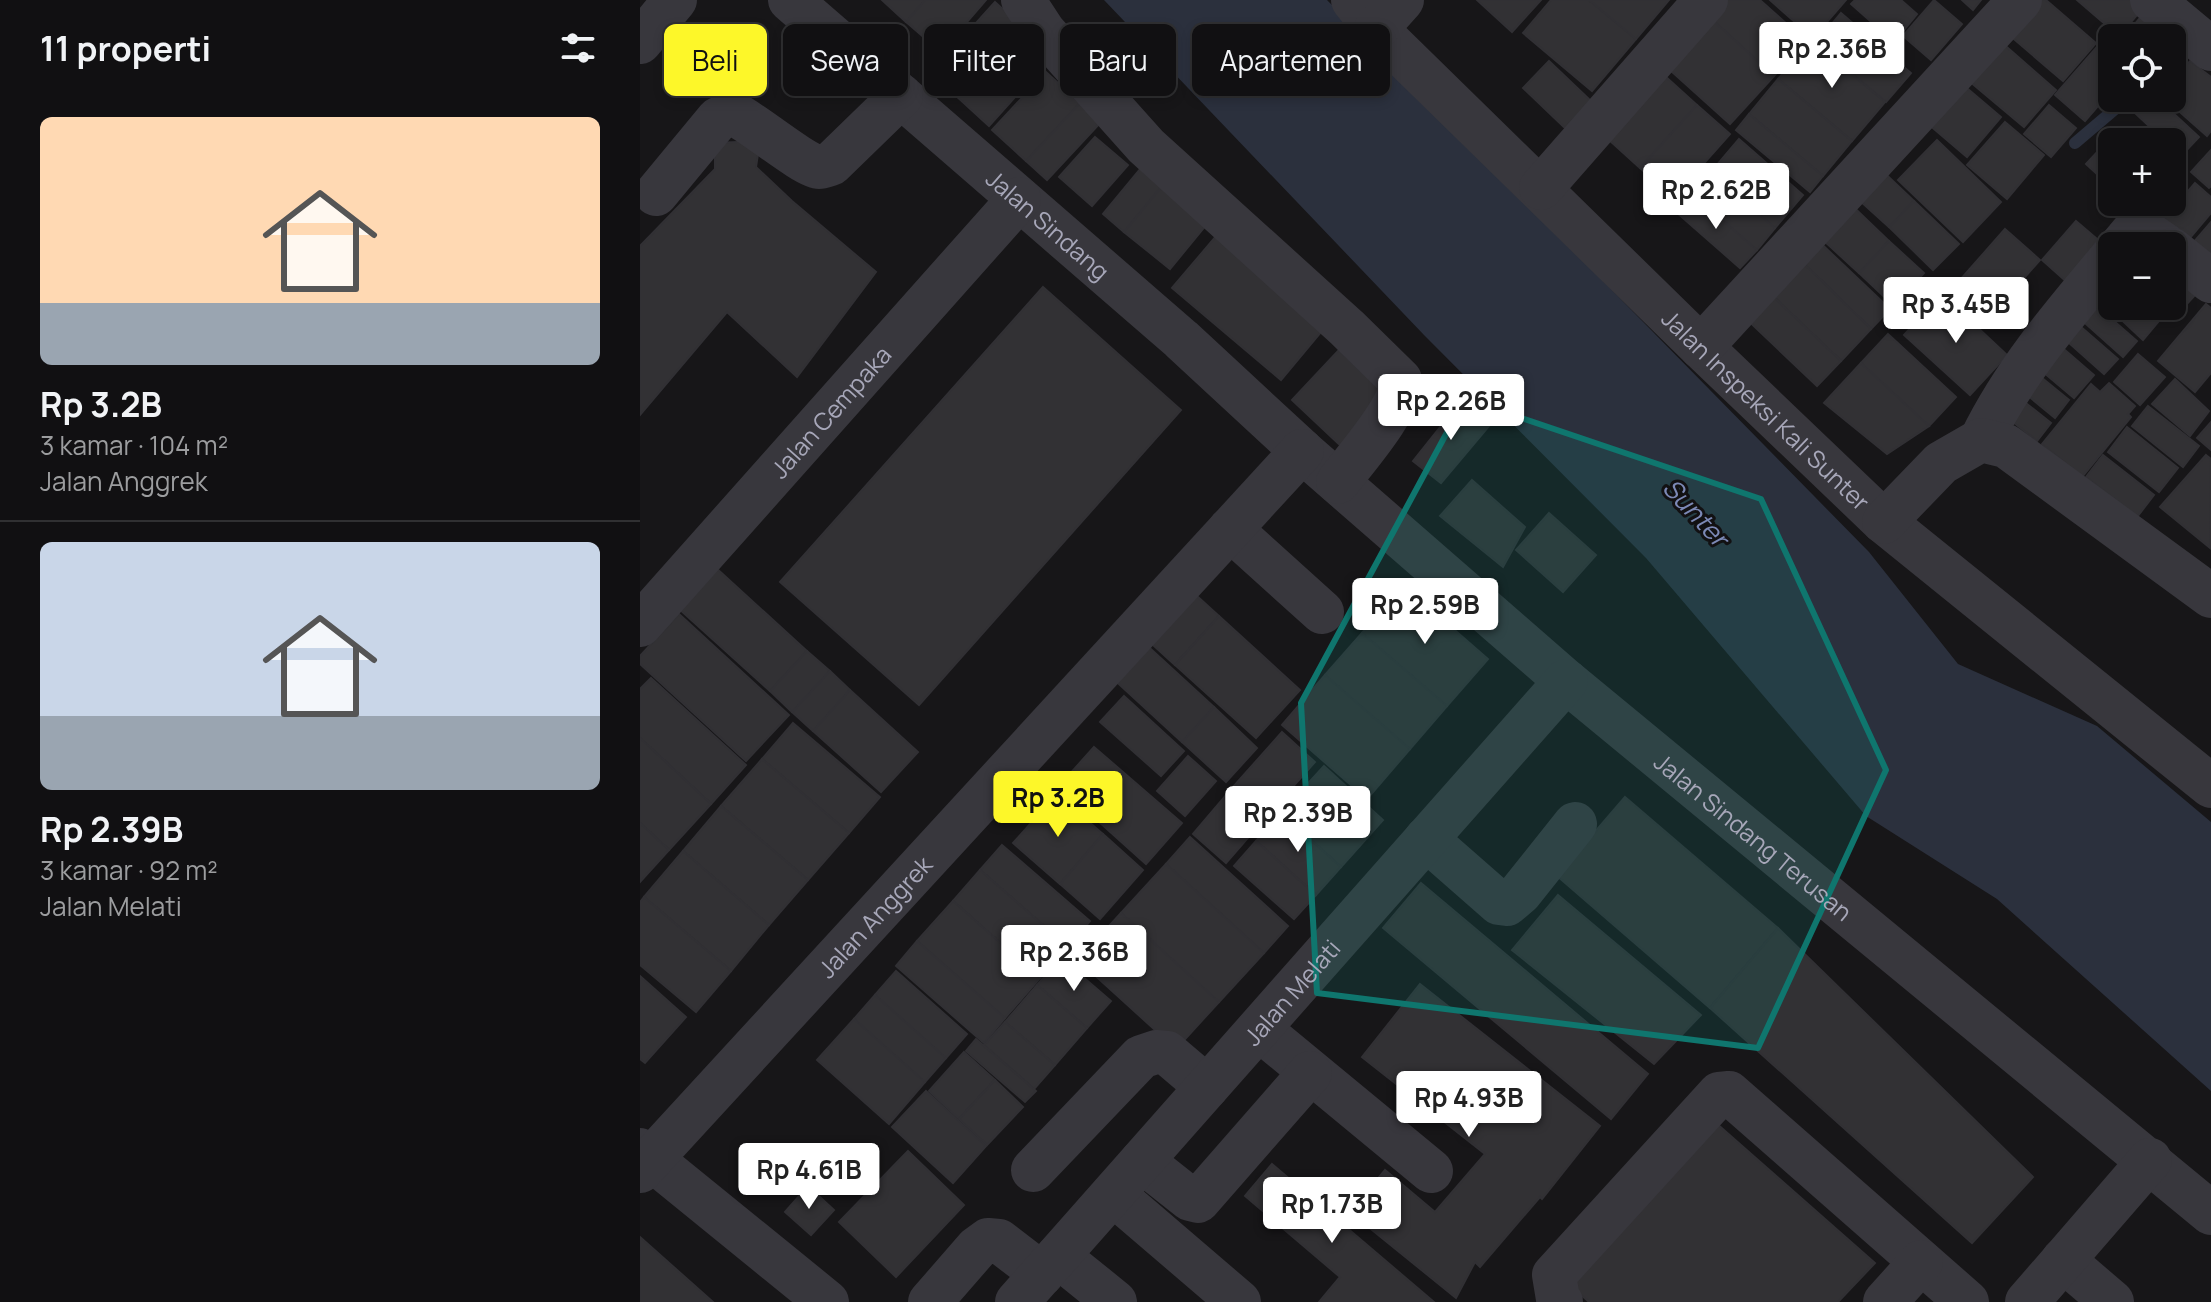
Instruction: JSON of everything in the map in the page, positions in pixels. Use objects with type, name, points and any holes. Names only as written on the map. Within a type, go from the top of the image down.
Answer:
[{"type":"street","points":[[640,42],[675,0]]},
{"type":"street","name":"Jalan Sindang","points":[[790,0],[818,24]]},
{"type":"street","points":[[1023,0],[1044,32],[1146,146],[1400,380],[1401,387],[1395,403],[1338,482]]},
{"type":"street","points":[[1541,188],[1706,0]]},
{"type":"street","points":[[1701,347],[2020,0]]},
{"type":"street","points":[[2152,0],[2200,40]]},
{"type":"street","name":"Jalan Inspeksi Kali Sunter","points":[[1377,10],[1541,188],[1884,522],[2211,786]]},
{"type":"street","points":[[656,194],[718,119],[733,113],[767,132],[804,162],[817,167],[831,164],[901,96]]},
{"type":"street","name":"Jalan Sindang","points":[[901,96],[1181,339],[1302,451]]},
{"type":"street","name":"Jalan Cempaka","points":[[640,625],[1019,199]]},
{"type":"street","points":[[2186,261],[2211,281]]},
{"type":"street","points":[[1884,522],[1941,463],[1981,440],[1998,405],[2063,314],[2098,273]]},
{"type":"street","points":[[1981,440],[2006,446],[2211,596]]},
{"type":"street","name":"Jalan Sindang Terusan","points":[[1302,451],[1566,681],[2211,1213]]},
{"type":"street","name":"Jalan Anggrek","points":[[644,1160],[1302,451]]},
{"type":"street","points":[[1230,529],[1322,612]]},
{"type":"street","name":"Jalan Melati","points":[[1039,1277],[1566,681]]},
{"type":"street","points":[[1426,839],[1499,903],[1507,904],[1520,893],[1575,824]]},
{"type":"street","points":[[1259,1029],[1431,1171]]},
{"type":"street","points":[[1033,1170],[1141,1057],[1156,1052],[1167,1053],[1207,1087]]},
{"type":"street","points":[[1142,1161],[1190,1199],[1198,1201],[1310,1073]]},
{"type":"street","points":[[1561,1302],[1554,1275],[1719,1094],[1729,1093],[1967,1302]]},
{"type":"street","points":[[644,1160],[827,1302]]},
{"type":"street","points":[[2027,1302],[2150,1160]]},
{"type":"street","points":[[1113,1194],[1239,1302]]},
{"type":"street","points":[[930,1302],[977,1248],[988,1240],[999,1241],[1039,1277],[1115,1302]]},
{"type":"street","points":[[2063,1260],[2112,1302]]},
{"type":"street","points":[[1885,1302],[1921,1262]]},
{"type":"highlighted area","points":[[1465,399],[1761,499],[1886,770],[1758,1048],[1317,993],[1301,703]]},
{"type":"water","points":[[1104,0],[1327,0],[1351,24],[1192,24],[1192,92],[1176,75],[1176,24],[1127,24]]},
{"type":"water","name":"Sunter","points":[[1390,64],[1869,552],[1958,664],[2097,726],[2211,822],[2211,1091],[1997,899],[1866,816],[1646,558],[1424,335],[1196,96],[1390,96]]},
{"type":"building","points":[[882,0],[925,0],[906,22]]},
{"type":"building","points":[[925,0],[986,0],[965,24],[924,24],[924,37],[906,22]]},
{"type":"building","points":[[1477,0],[1541,0],[1512,32]]},
{"type":"building","points":[[1551,0],[1589,0],[1636,39],[1592,91],[1523,33]]},
{"type":"building","points":[[1589,0],[1669,0],[1636,39]]},
{"type":"building","points":[[1716,0],[1760,0],[1806,41],[1774,76],[1705,13]]},
{"type":"building","points":[[1770,0],[1846,0],[1813,38]]},
{"type":"building","points":[[1855,0],[1901,0],[1917,14],[1894,42],[1851,4]]},
{"type":"building","points":[[1934,0],[1962,24],[1931,60],[1903,36]]},
{"type":"building","points":[[1962,0],[1981,0],[1973,10]]},
{"type":"building","points":[[2027,0],[2046,0],[2096,43],[2063,81],[2002,29]]},
{"type":"building","points":[[2077,0],[2135,0],[2144,7],[2129,24],[2105,24]]},
{"type":"building","points":[[995,2],[1019,24],[975,24]]},
{"type":"building","points":[[2145,12],[2160,24],[2135,24]]},
{"type":"building","points":[[1705,13],[1774,76],[1730,124],[1661,62]]},
{"type":"building","points":[[1841,13],[1911,73],[1886,102],[1816,43]]},
{"type":"building","points":[[1811,40],[1885,102],[1852,141],[1778,79]]},
{"type":"building","points":[[2000,41],[2056,90],[2024,127],[1968,80]]},
{"type":"building","points":[[1044,47],[1053,55],[1044,65]]},
{"type":"building","points":[[2096,48],[2098,50],[2098,106],[2085,121],[2055,95]]},
{"type":"building","points":[[1549,61],[1591,101],[1565,128],[1523,88]]},
{"type":"building","points":[[2190,61],[2211,77],[2211,131],[2207,136],[2180,112],[2186,112],[2186,65]]},
{"type":"building","points":[[1655,67],[1697,105],[1640,168],[1598,130]]},
{"type":"building","points":[[1046,72],[1060,85],[1060,96],[1072,96],[1080,103],[1026,161],[992,130],[1024,96],[1044,96]]},
{"type":"building","points":[[1955,78],[2001,117],[1967,157],[1921,118]]},
{"type":"building","points":[[1778,79],[1852,141],[1823,176],[1749,114]]},
{"type":"building","points":[[956,96],[1016,96],[989,126]]},
{"type":"building","points":[[1080,103],[1101,122],[1047,180],[1026,161]]},
{"type":"building","points":[[1697,105],[1730,134],[1673,198],[1640,168]]},
{"type":"building","points":[[2049,105],[2076,128],[2051,157],[2024,134]]},
{"type":"building","points":[[2172,112],[2199,137],[2186,151],[2186,128],[2151,128],[2135,113]]},
{"type":"building","points":[[1749,114],[1823,176],[1810,192],[1736,130]]},
{"type":"building","points":[[2005,122],[2044,155],[2007,199],[1967,165]]},
{"type":"building","points":[[1095,137],[1128,165],[1092,206],[1059,177]]},
{"type":"building","points":[[1739,139],[1803,195],[1775,228],[1711,172]]},
{"type":"building","points":[[1937,140],[2001,202],[1963,242],[1898,180]]},
{"type":"building","points":[[760,141],[756,167],[876,272],[797,377],[727,312],[640,415],[640,246],[715,169],[715,143]]},
{"type":"building","points":[[2211,150],[2211,186],[2209,188],[2191,172]]},
{"type":"building","points":[[2098,151],[2098,175],[2086,164]]},
{"type":"building","points":[[1146,162],[1167,180],[1124,232],[1103,214]]},
{"type":"building","points":[[1874,163],[1914,201],[1889,227],[1849,191]]},
{"type":"building","points":[[1711,172],[1775,228],[1757,250],[1692,194]]},
{"type":"building","points":[[1167,180],[1212,218],[1170,269],[1124,232]]},
{"type":"building","points":[[2195,183],[2211,197],[2211,213],[2186,243],[2186,232],[2169,232],[2160,224],[2167,216],[2186,216],[2186,194]]},
{"type":"building","points":[[1692,194],[1757,250],[1740,268],[1676,212]]},
{"type":"building","points":[[1842,196],[1889,241],[1859,273],[1811,229]]},
{"type":"building","points":[[1914,201],[1959,244],[1933,270],[1889,227]]},
{"type":"building","points":[[2076,221],[2098,240],[2098,250],[2068,283],[2042,260]]},
{"type":"building","points":[[2211,222],[2211,270],[2187,250]]},
{"type":"building","points":[[1223,228],[1332,319],[1281,380],[1172,288]]},
{"type":"building","points":[[2005,229],[2040,260],[1995,311],[1960,280]]},
{"type":"building","points":[[1812,235],[1890,309],[1871,329],[1794,254]]},
{"type":"building","points":[[1889,241],[1924,273],[1894,306],[1859,273]]},
{"type":"building","points":[[1794,254],[1871,329],[1841,361],[1763,287]]},
{"type":"building","points":[[2186,284],[2196,294],[2186,305]]},
{"type":"building","points":[[1043,287],[1181,410],[919,705],[780,582]]},
{"type":"building","points":[[1763,287],[1841,361],[1817,386],[1739,312]]},
{"type":"building","points":[[1942,294],[2007,355],[1970,395],[1904,335]]},
{"type":"building","points":[[2091,301],[2098,307],[2098,320],[2113,320],[2137,341],[2123,357],[2077,316]]},
{"type":"building","points":[[2206,304],[2211,308],[2211,373],[2195,392],[2158,361]]},
{"type":"building","points":[[2073,320],[2118,359],[2104,374],[2060,335]]},
{"type":"building","points":[[2122,320],[2160,320],[2143,340]]},
{"type":"building","points":[[1888,334],[1956,397],[1929,426],[1861,363]]},
{"type":"building","points":[[2058,344],[2094,375],[2074,398],[2037,367]]},
{"type":"building","points":[[1339,350],[1388,396],[1341,446],[1292,400]]},
{"type":"building","points":[[2138,354],[2165,377],[2140,405],[2114,382]]},
{"type":"building","points":[[1861,363],[1929,426],[1887,454],[1824,403]]},
{"type":"building","points":[[2031,369],[2069,400],[2055,418],[2016,386]]},
{"type":"building","points":[[2175,379],[2209,411],[2190,436],[2152,404]]},
{"type":"building","points":[[2109,383],[2135,406],[2128,414],[2131,417],[2082,477],[2042,444],[2091,384],[2100,392]]},
{"type":"building","points":[[2012,392],[2051,423],[2037,441],[1998,410]]},
{"type":"building","points":[[1461,401],[1490,425],[1441,483],[1413,461]]},
{"type":"building","points":[[2148,406],[2199,446],[2183,467],[2132,426]]},
{"type":"building","points":[[2211,422],[2211,450],[2197,438]]},
{"type":"building","points":[[2127,427],[2178,468],[2159,492],[2108,452]]},
{"type":"building","points":[[2103,455],[2154,495],[2137,517],[2086,477]]},
{"type":"building","points":[[2206,455],[2211,459],[2210,548],[2160,507]]},
{"type":"building","points":[[1472,480],[1525,527],[1503,567],[1440,516]]},
{"type":"building","points":[[1549,513],[1596,555],[1563,592],[1516,550]]},
{"type":"building","points":[[715,567],[807,651],[770,691],[678,608]]},
{"type":"building","points":[[1403,585],[1488,659],[1447,706],[1362,633]]},
{"type":"building","points":[[1186,586],[1219,616],[1175,665],[1142,635]]},
{"type":"building","points":[[679,614],[789,715],[746,761],[640,664],[640,656]]},
{"type":"building","points":[[1219,616],[1300,690],[1256,738],[1175,665]]},
{"type":"building","points":[[1362,633],[1447,706],[1410,749],[1325,675]]},
{"type":"building","points":[[1141,640],[1214,707],[1182,742],[1109,675]]},
{"type":"building","points":[[807,651],[830,671],[792,712],[770,691]]},
{"type":"building","points":[[830,671],[850,690],[813,731],[792,712]]},
{"type":"building","points":[[1325,675],[1410,749],[1367,799],[1282,725]]},
{"type":"building","points":[[651,678],[746,765],[711,804],[640,738],[640,689]]},
{"type":"building","points":[[850,690],[918,752],[881,792],[813,731]]},
{"type":"building","points":[[1124,696],[1184,751],[1161,776],[1100,722]]},
{"type":"building","points":[[1214,707],[1257,748],[1226,782],[1182,742]]},
{"type":"building","points":[[793,723],[880,797],[849,833],[762,759]]},
{"type":"building","points":[[1282,732],[1315,762],[1266,817],[1233,787]]},
{"type":"building","points":[[640,738],[711,804],[669,850],[640,823]]},
{"type":"building","points":[[1094,747],[1182,823],[1146,864],[1059,786]]},
{"type":"building","points":[[1188,756],[1216,781],[1185,816],[1157,791]]},
{"type":"building","points":[[762,759],[849,833],[808,880],[721,806]]},
{"type":"building","points":[[1324,766],[1383,820],[1341,867],[1281,813]]},
{"type":"building","points":[[1233,787],[1266,817],[1226,863],[1193,834]]},
{"type":"building","points":[[1057,794],[1103,834],[1060,884],[1013,843]]},
{"type":"building","points":[[1625,797],[1778,928],[1710,1008],[1557,876]]},
{"type":"building","points":[[721,806],[808,880],[769,925],[683,851]]},
{"type":"building","points":[[1281,813],[1341,867],[1316,895],[1256,841]]},
{"type":"building","points":[[640,823],[669,850],[640,882]]},
{"type":"building","points":[[1103,834],[1143,870],[1100,919],[1060,884]]},
{"type":"building","points":[[1190,837],[1288,926],[1264,953],[1166,864]]},
{"type":"building","points":[[1256,841],[1316,895],[1294,919],[1234,866]]},
{"type":"building","points":[[1002,845],[1090,921],[1068,947],[980,870]]},
{"type":"building","points":[[683,851],[769,925],[731,971],[644,897]]},
{"type":"building","points":[[1166,864],[1264,953],[1219,1002],[1121,913]]},
{"type":"building","points":[[980,870],[1068,947],[1040,978],[953,901]]},
{"type":"building","points":[[1421,883],[1648,1074],[1611,1119],[1383,928]]},
{"type":"building","points":[[1558,895],[1701,1015],[1654,1064],[1512,950]]},
{"type":"building","points":[[644,897],[731,971],[696,1012],[640,965],[640,902]]},
{"type":"building","points":[[953,901],[1040,978],[1005,1018],[917,941]]},
{"type":"building","points":[[1121,913],[1219,1002],[1176,1049],[1078,960]]},
{"type":"building","points":[[1778,928],[2033,1177],[1972,1243],[1710,1008]]},
{"type":"building","points":[[917,941],[1005,1018],[984,1043],[896,966]]},
{"type":"building","points":[[1061,958],[1111,1001],[1087,1028],[1037,985]]},
{"type":"building","points":[[896,971],[967,1034],[946,1058],[875,995]]},
{"type":"building","points":[[640,976],[686,1017],[645,1063],[640,1059]]},
{"type":"building","points":[[1420,984],[1600,1126],[1542,1199],[1540,1197],[1480,1267],[1475,1262],[1456,1298],[1350,1212],[1385,1170],[1435,1212],[1485,1154],[1362,1057]]},
{"type":"building","points":[[1037,985],[1087,1028],[1055,1065],[1005,1022]]},
{"type":"building","points":[[875,995],[946,1058],[925,1082],[854,1019]]},
{"type":"building","points":[[854,1019],[925,1082],[889,1124],[817,1060]]},
{"type":"building","points":[[1005,1022],[1055,1065],[1034,1089],[984,1045]]},
{"type":"building","points":[[976,1039],[1036,1091],[1025,1102],[966,1051]]},
{"type":"building","points":[[964,1052],[995,1080],[959,1119],[929,1091]]},
{"type":"building","points":[[995,1080],[1023,1107],[987,1145],[959,1119]]},
{"type":"building","points":[[926,1091],[986,1146],[953,1183],[892,1127]]},
{"type":"building","points":[[1716,1123],[1875,1263],[1838,1302],[1589,1302],[1570,1285]]},
{"type":"building","points":[[908,1151],[964,1205],[896,1277],[839,1222]]},
{"type":"building","points":[[1272,1164],[1434,1302],[1319,1302],[1340,1277],[1245,1196]]},
{"type":"building","points":[[808,1186],[834,1210],[811,1235],[785,1212]]},
{"type":"building","points":[[640,1237],[713,1302],[640,1302]]},
{"type":"waterway","points":[[2186,48],[2190,45]]},
{"type":"waterway","points":[[2075,143],[2112,112]]}]
